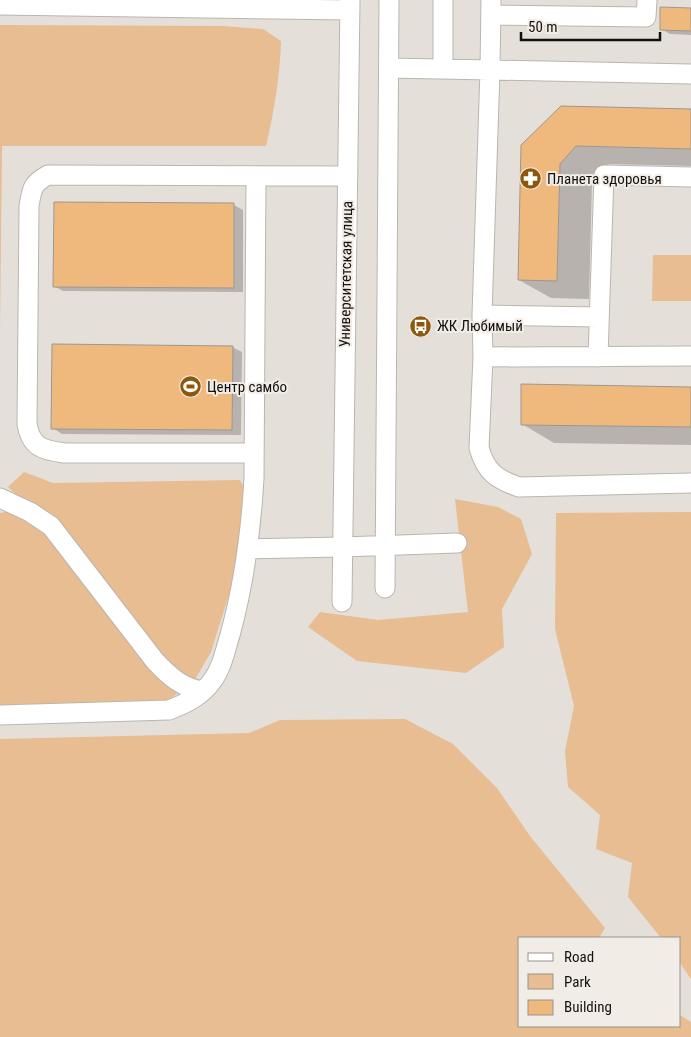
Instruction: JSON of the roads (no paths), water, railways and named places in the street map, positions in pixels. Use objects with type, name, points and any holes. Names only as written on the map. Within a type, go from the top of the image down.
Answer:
[{"type":"street","points":[[385,588],[389,0]]},
{"type":"street","points":[[443,0],[443,69]]},
{"type":"street","points":[[647,0],[646,17],[491,8],[482,315],[483,357],[479,448],[483,462],[493,474],[519,487],[691,484]]},
{"type":"street","points":[[0,5],[350,5]]},
{"type":"street","name":"Университетская улица","points":[[342,602],[350,5]]},
{"type":"street","points":[[389,68],[691,74]]},
{"type":"street","points":[[254,453],[64,453],[50,451],[38,446],[29,436],[26,424],[29,206],[31,193],[37,182],[48,175],[348,176]]},
{"type":"street","points":[[598,357],[604,175],[691,177]]},
{"type":"street","points":[[0,715],[169,710],[184,705],[204,691],[220,668],[237,610],[252,523],[256,176]]},
{"type":"street","points":[[482,315],[598,317]]},
{"type":"street","points":[[483,357],[691,356]]},
{"type":"street","points":[[0,498],[30,512],[51,526],[155,661],[170,676],[184,686],[193,690],[204,691]]},
{"type":"street","points":[[248,549],[457,543]]},
{"type":"place","name":"Планета здоровья","points":[[531,179]]},
{"type":"place","name":"ЖК Любимый","points":[[421,326]]},
{"type":"place","name":"Центр самбо","points":[[191,387]]}]
